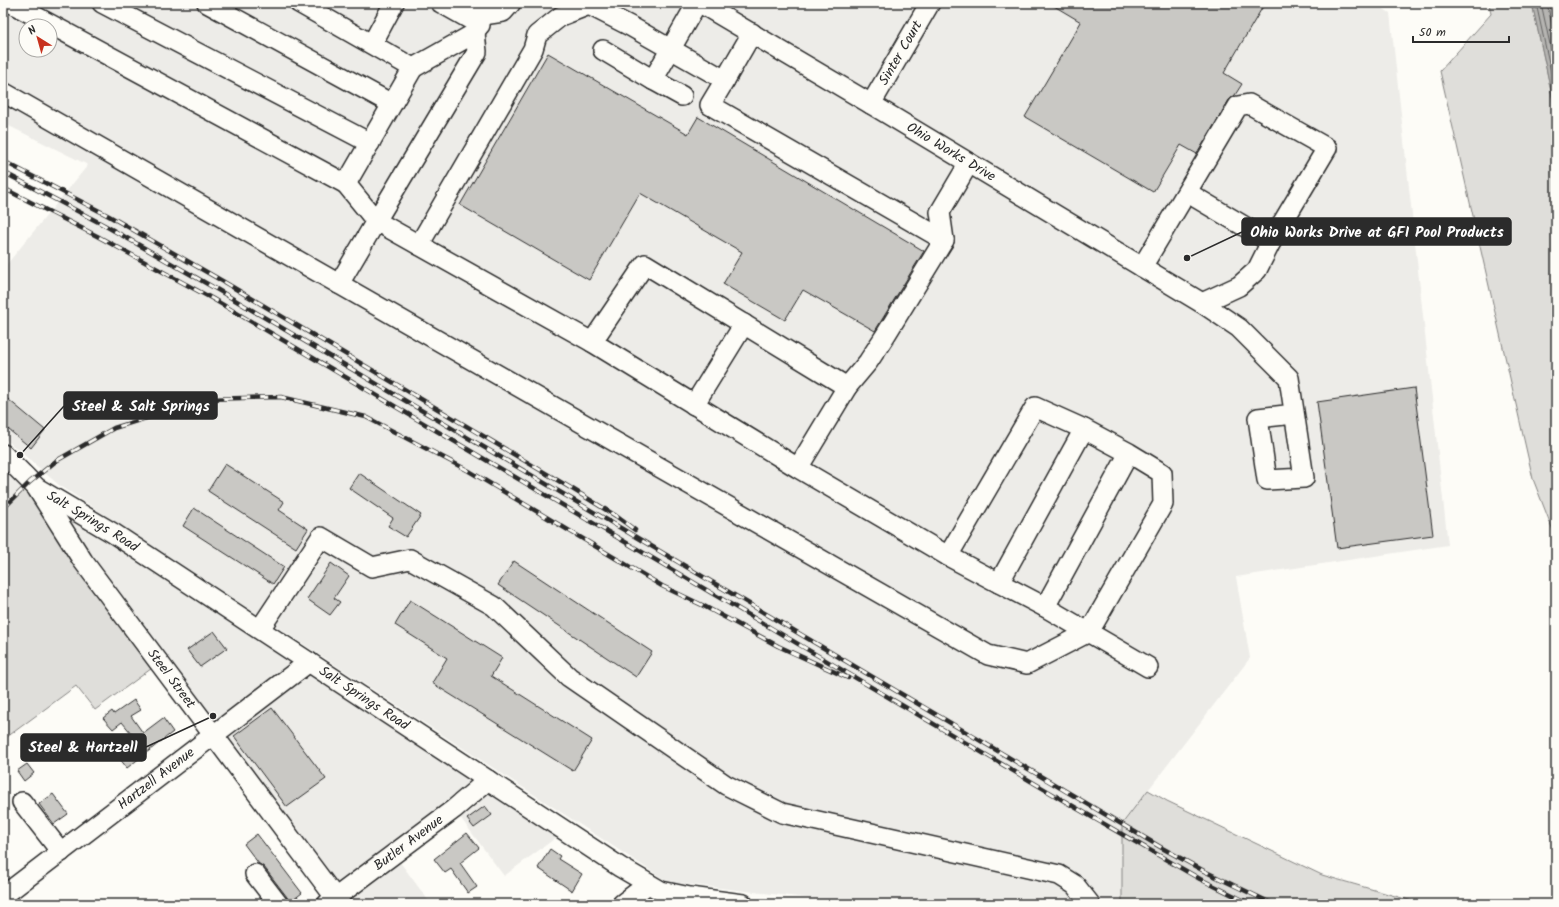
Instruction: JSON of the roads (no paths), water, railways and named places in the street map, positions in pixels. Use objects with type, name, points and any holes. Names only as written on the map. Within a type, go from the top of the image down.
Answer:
[{"type":"street","points":[[11,3],[346,184],[376,220],[592,342],[798,468],[948,556],[1045,607],[1148,667]]},
{"type":"street","points":[[102,3],[370,143]]},
{"type":"street","points":[[207,3],[392,104]]},
{"type":"street","points":[[372,44],[394,3]]},
{"type":"street","points":[[441,3],[479,19]]},
{"type":"street","points":[[346,184],[414,68],[479,19],[503,12],[511,3]]},
{"type":"street","points":[[653,80],[699,3]]},
{"type":"street","name":"Ohio Works Drive","points":[[699,3],[752,33],[1202,303],[1239,328],[1289,378],[1294,414]]},
{"type":"street","name":"Sinter Court","points":[[871,104],[930,3]]},
{"type":"street","points":[[419,245],[532,49],[537,35],[561,16],[589,4],[725,80]]},
{"type":"street","points":[[310,6],[414,68]]},
{"type":"street","points":[[339,284],[477,52],[479,19]]},
{"type":"street","points":[[752,33],[710,105],[944,240]]},
{"type":"street","points":[[603,50],[682,96]]},
{"type":"street","points":[[3,92],[988,655],[1027,664],[1089,632],[1163,504],[1162,474],[1129,453],[1084,429],[1035,406],[948,556]]},
{"type":"street","points":[[1142,267],[1188,193],[1238,106],[1249,104],[1327,148],[1271,242],[1257,270],[1239,286],[1202,303]]},
{"type":"street","points":[[798,468],[847,386],[868,362],[944,240],[940,212],[969,163]]},
{"type":"street","points":[[1188,193],[1271,242]]},
{"type":"street","points":[[592,342],[645,264],[847,386]]},
{"type":"street","points":[[694,405],[744,324]]},
{"type":"street","points":[[999,583],[1084,429]]},
{"type":"street","points":[[1045,607],[1129,453]]},
{"type":"street","name":"Salt Springs Road","points":[[3,454],[37,488],[113,533],[661,892],[743,904]]},
{"type":"street","name":"Steel Street","points":[[37,488],[83,562],[214,736],[334,902]]},
{"type":"street","points":[[260,629],[321,537],[372,567],[410,559],[494,606],[569,677],[726,785],[782,813],[1058,875],[1075,885],[1090,904]]},
{"type":"street","name":"Hartzell Avenue","points":[[3,896],[310,662]]},
{"type":"street","name":"Butler Avenue","points":[[334,902],[454,809],[488,780]]},
{"type":"street","points":[[22,802],[61,852]]},
{"type":"street","points":[[255,874],[278,904]]},
{"type":"street","points":[[622,904],[648,884]]},
{"type":"water","points":[[1532,3],[1556,3],[1556,114]]},
{"type":"railway","points":[[3,161],[109,216],[224,282],[574,490],[616,516],[635,530]]},
{"type":"railway","points":[[3,172],[104,225],[218,290],[1162,848],[1204,871],[1273,904]]},
{"type":"railway","points":[[3,188],[97,236],[213,299],[1078,809],[1200,879],[1251,904]]},
{"type":"railway","points":[[3,509],[30,482],[56,461],[114,428],[207,399],[281,397],[366,417],[469,471],[662,586],[702,605],[778,646],[848,678]]},
{"type":"place","name":"Ohio Works Drive at GFI Pool Products","points":[[1187,258]]},
{"type":"place","name":"Steel & Salt Springs","points":[[20,455]]},
{"type":"place","name":"Steel & Hartzell","points":[[213,716]]}]
